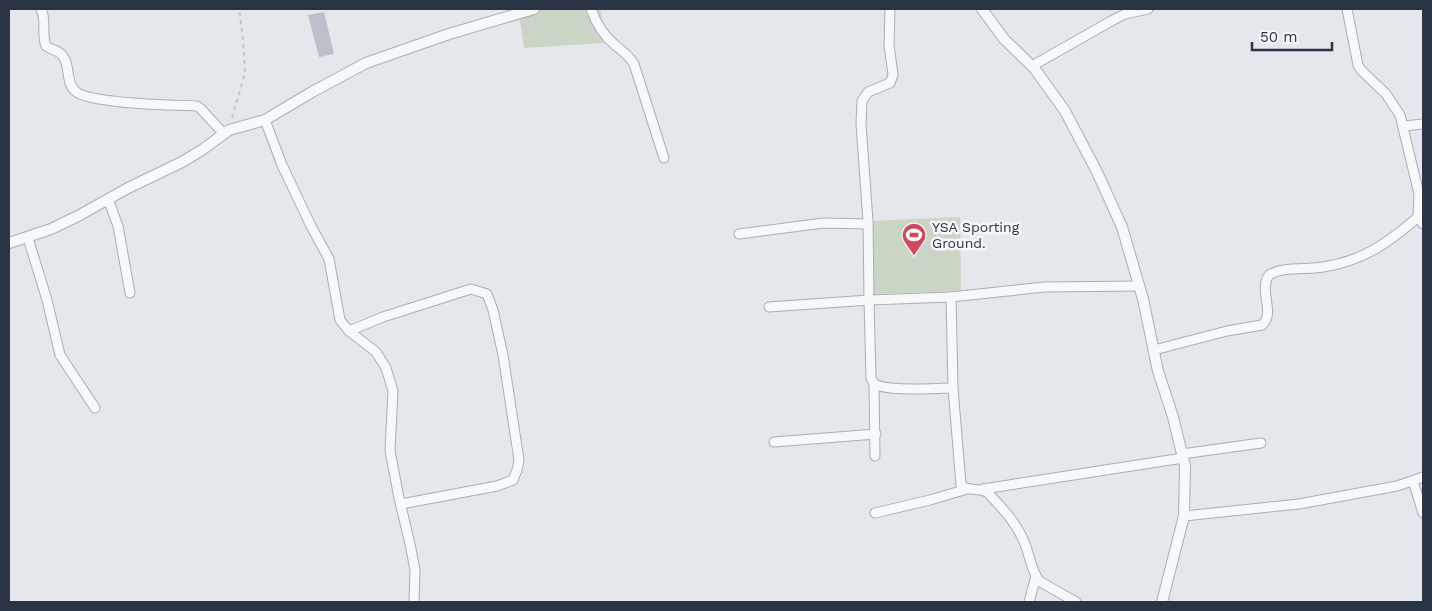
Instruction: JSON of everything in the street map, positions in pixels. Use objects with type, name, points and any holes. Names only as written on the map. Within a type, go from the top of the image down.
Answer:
[{"type":"street","points":[[41,9],[44,17],[43,40],[46,46],[63,55],[70,84],[78,93],[98,100],[196,106],[227,132]]},
{"type":"street","points":[[9,243],[28,238],[78,216],[182,162],[227,132],[265,120],[312,92],[366,64],[449,34],[534,9]]},
{"type":"street","points":[[592,9],[596,22],[606,36],[631,58],[634,64],[664,158]]},
{"type":"street","points":[[875,456],[876,434],[869,300],[868,224],[861,124],[862,102],[866,93],[890,83],[893,74],[889,45],[890,9]]},
{"type":"street","points":[[982,9],[1004,39],[1032,66],[1065,111],[1097,172],[1122,227],[1139,286],[1158,371],[1173,417],[1185,466],[1184,516],[1162,602]]},
{"type":"street","points":[[1032,66],[1113,20],[1126,14],[1148,9]]},
{"type":"street","points":[[1154,350],[1227,331],[1262,325],[1268,312],[1264,285],[1269,275],[1281,271],[1324,267],[1364,256],[1420,220],[1419,194],[1404,126],[1393,103],[1358,65],[1347,9]]},
{"type":"street","points":[[265,120],[282,165],[311,226],[330,259],[340,320],[349,331],[376,352],[386,368],[393,390],[390,451],[415,570],[414,602]]},
{"type":"street","points":[[1404,126],[1423,124]]},
{"type":"street","points":[[108,199],[118,226],[130,293]]},
{"type":"street","points":[[739,234],[823,223],[868,224]]},
{"type":"street","points":[[28,238],[60,355],[94,408]]},
{"type":"street","points":[[769,307],[869,300],[951,297],[1045,288],[1139,286]]},
{"type":"street","points":[[349,331],[383,317],[471,289],[487,294],[493,310],[503,355],[519,460],[513,480],[497,486],[401,504]]},
{"type":"street","points":[[951,297],[953,388],[960,481],[961,485],[967,489]]},
{"type":"street","points":[[874,384],[881,387],[899,388],[953,388]]},
{"type":"street","points":[[774,442],[876,434]]},
{"type":"street","points":[[875,513],[967,489],[983,489],[1261,443]]},
{"type":"street","points":[[1184,516],[1300,504],[1397,486],[1423,477]]},
{"type":"street","points":[[1413,481],[1423,513]]},
{"type":"street","points":[[983,489],[1006,511],[1015,523],[1039,581],[1076,602]]},
{"type":"street","points":[[1029,602],[1036,576]]},
{"type":"path","points":[[227,132],[245,73],[239,9]]},
{"type":"green space","points":[[533,9],[601,9],[603,43],[524,48],[519,13]]},
{"type":"green space","name":"YSA Sporting Ground.","points":[[960,217],[961,291],[868,294],[868,221]]},
{"type":"building","points":[[324,12],[334,54],[319,57],[308,15]]},
{"type":"place","name":"YSA Sporting Ground.","points":[[914,256]]}]
